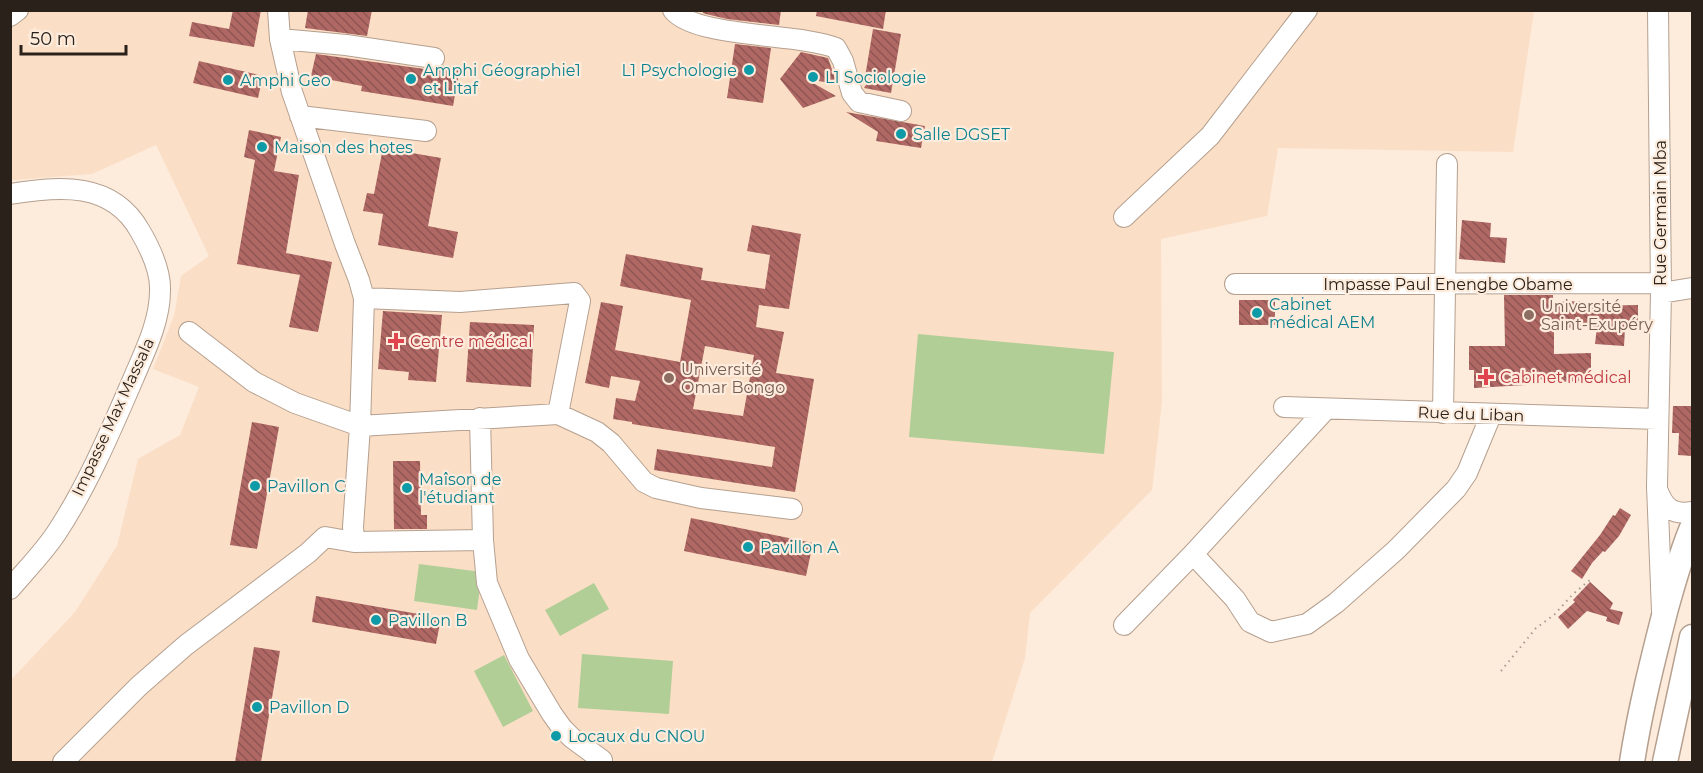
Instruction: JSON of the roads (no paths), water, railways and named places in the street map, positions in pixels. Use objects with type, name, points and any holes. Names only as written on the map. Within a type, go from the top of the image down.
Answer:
[{"type":"main road","points":[[1632,762],[1650,668],[1680,557],[1692,528]]},
{"type":"main road","points":[[1665,762],[1692,637]]},
{"type":"street","points":[[10,16],[18,10]]},
{"type":"street","points":[[278,10],[280,39],[292,92],[364,298],[354,542]]},
{"type":"street","points":[[673,10],[695,24],[760,36],[825,43],[836,48],[843,61],[852,93],[859,102],[901,111]]},
{"type":"street","points":[[1124,217],[1210,136],[1307,10]]},
{"type":"street","name":"Rue Germain Mba","points":[[1658,10],[1660,288],[1656,486],[1663,620]]},
{"type":"street","points":[[280,39],[346,45],[434,58]]},
{"type":"street","points":[[300,116],[426,131]]},
{"type":"street","points":[[1443,412],[1447,164]]},
{"type":"street","name":"Impasse Max Massala","points":[[10,194],[59,187],[71,188],[111,201],[121,207],[136,224],[157,270],[160,304],[150,340],[92,470],[56,534],[10,589]]},
{"type":"street","name":"Impasse Paul Enengbe Obame","points":[[1236,284],[1444,284],[1692,288]]},
{"type":"street","points":[[364,298],[460,302],[574,293],[580,301],[558,414]]},
{"type":"street","points":[[189,332],[254,381],[295,404],[360,426],[558,414],[597,432],[611,443],[644,482],[656,488],[701,498],[792,508]]},
{"type":"street","name":"Rue du Liban","points":[[1284,407],[1658,419]]},
{"type":"street","points":[[1124,626],[1326,410]]},
{"type":"street","points":[[1193,554],[1235,599],[1250,622],[1271,632],[1307,624],[1336,603],[1396,550],[1456,489],[1467,472],[1491,414]]},
{"type":"street","points":[[480,418],[483,540],[487,583],[525,671],[561,728],[602,760]]},
{"type":"street","points":[[1656,486],[1663,502],[1673,511],[1682,514],[1692,512]]},
{"type":"street","points":[[63,762],[139,686],[186,645],[326,537],[354,542],[483,540]]},
{"type":"place","name":"L1 Psychologie","points":[[749,70]]},
{"type":"place","name":"L1 Sociologie","points":[[813,77]]},
{"type":"place","name":"Amphi Géographie1 et Litaf","points":[[411,79]]},
{"type":"place","name":"Amphi Geo","points":[[228,80]]},
{"type":"place","name":"Salle DGSET","points":[[901,134]]},
{"type":"place","name":"Maison des hotes","points":[[262,147]]},
{"type":"place","name":"Cabinet médical AEM","points":[[1257,313]]},
{"type":"place","name":"Université Saint-Exupéry","points":[[1529,315]]},
{"type":"place","name":"Centre médical","points":[[396,341]]},
{"type":"place","name":"Cabinet médical","points":[[1486,377]]},
{"type":"place","name":"Université Omar Bongo","points":[[669,378]]},
{"type":"place","name":"Pavillon C","points":[[255,486]]},
{"type":"place","name":"Maîson de l'étudiant","points":[[407,488]]},
{"type":"place","name":"Pavillon A","points":[[748,547]]},
{"type":"place","name":"Pavillon B","points":[[376,620]]},
{"type":"place","name":"Pavillon D","points":[[257,707]]},
{"type":"place","name":"Locaux du CNOU","points":[[556,736]]}]
